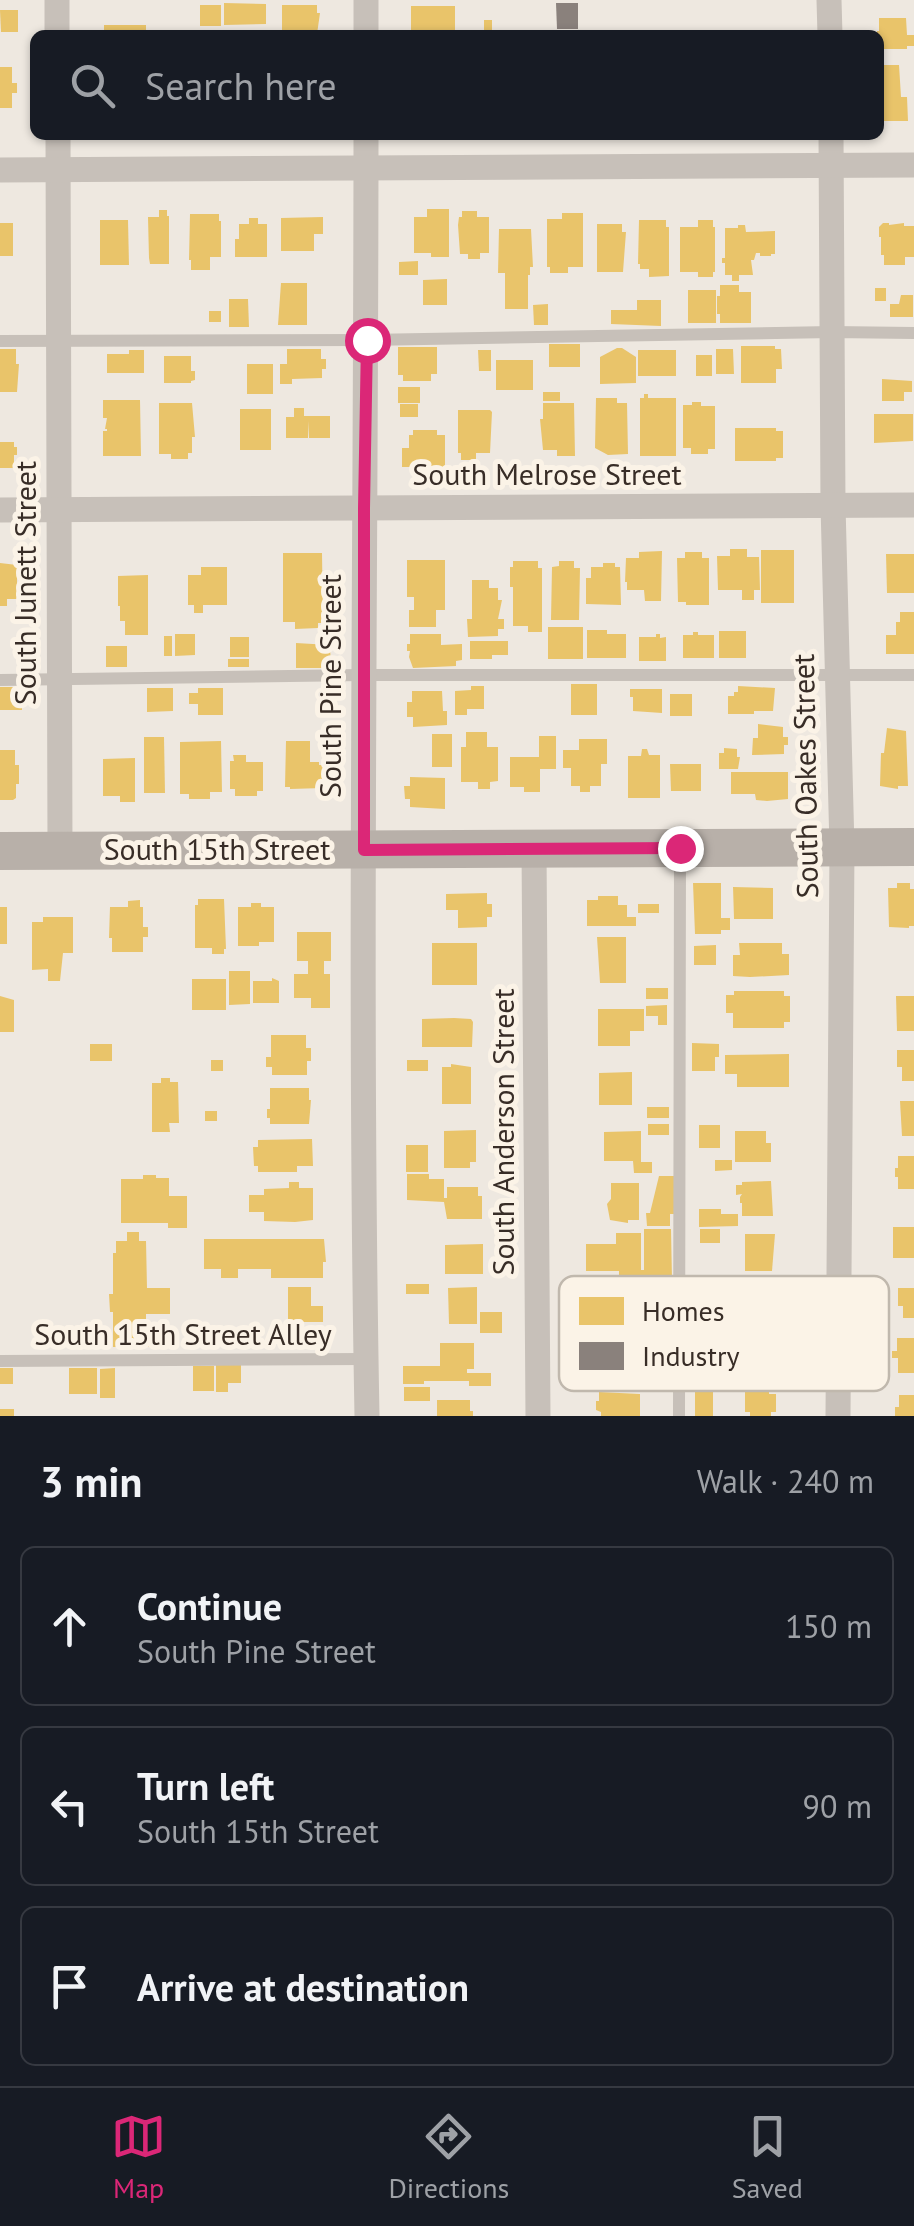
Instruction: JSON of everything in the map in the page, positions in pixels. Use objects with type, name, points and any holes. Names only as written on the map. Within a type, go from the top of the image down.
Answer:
[{"type":"street","points":[[57,0],[57,30]]},
{"type":"street","points":[[366,0],[366,30]]},
{"type":"street","points":[[830,0],[830,30]]},
{"type":"street","name":"South Junett Street","points":[[58,140],[60,850]]},
{"type":"street","name":"South Pine Street","points":[[366,140],[362,675],[367,1416]]},
{"type":"street","name":"South Oakes Street","points":[[831,140],[833,505],[842,847],[839,1276]]},
{"type":"street","points":[[0,170],[914,165]]},
{"type":"street","name":"South Melrose Street","points":[[0,510],[914,505]]},
{"type":"street","name":"South 15th Street","points":[[0,851],[914,847]]},
{"type":"street","name":"South Anderson Street","points":[[534,848],[538,1416]]},
{"type":"street","name":"South Oakes Street","points":[[838,1391],[838,1416]]},
{"type":"lane","points":[[0,341],[914,333]]},
{"type":"lane","points":[[0,680],[914,674]]},
{"type":"lane","points":[[679,1276],[680,848]]},
{"type":"lane","name":"South 15th Street Alley","points":[[0,1361],[366,1359]]},
{"type":"lane","points":[[679,1391],[679,1416]]},
{"type":"building: Homes","points":[[224,3],[266,4],[266,24],[224,25]]},
{"type":"building: Homes","points":[[200,5],[221,5],[221,26],[200,26]]},
{"type":"building: Homes","points":[[282,5],[317,5],[318,30],[282,30]]},
{"type":"building: Homes","points":[[411,6],[455,6],[455,30],[411,30]]},
{"type":"building: Homes","points":[[0,10],[18,10],[18,32],[1,32]]},
{"type":"building: Homes","points":[[879,18],[906,18],[907,35],[914,35],[914,46],[884,49],[884,30],[879,30]]},
{"type":"building: Homes","points":[[484,20],[492,20],[492,30],[484,30]]},
{"type":"building: Homes","points":[[104,25],[146,25],[146,30],[104,30]]},
{"type":"building: Homes","points":[[884,65],[899,65],[901,97],[907,97],[908,121],[884,121]]},
{"type":"building: Homes","points":[[0,67],[12,67],[12,83],[17,83],[12,108],[0,108]]},
{"type":"building: Homes","points":[[427,209],[449,209],[449,257],[414,253],[414,217],[427,217]]},
{"type":"building: Homes","points":[[159,210],[167,210],[169,216],[169,264],[150,264],[148,217],[159,217]]},
{"type":"building: Homes","points":[[462,211],[477,211],[477,217],[489,217],[489,253],[480,253],[480,259],[460,254],[458,225]]},
{"type":"building: Homes","points":[[562,213],[583,213],[583,267],[568,267],[568,273],[550,273],[547,219],[562,219]]},
{"type":"building: Homes","points":[[190,214],[219,214],[221,257],[210,257],[210,270],[191,270]]},
{"type":"building: Homes","points":[[323,217],[323,234],[314,234],[314,251],[281,251],[281,218]]},
{"type":"building: Homes","points":[[249,218],[267,224],[267,257],[235,257],[239,224],[249,224]]},
{"type":"building: Homes","points":[[100,220],[128,220],[129,265],[100,265]]},
{"type":"building: Homes","points":[[639,220],[666,220],[669,276],[649,277],[649,269],[640,269]]},
{"type":"building: Homes","points":[[698,220],[713,220],[715,227],[713,277],[680,272],[680,227],[698,227]]},
{"type":"building: Homes","points":[[0,223],[13,223],[13,256],[0,256]]},
{"type":"building: Homes","points":[[883,223],[914,226],[914,257],[905,257],[905,265],[884,265],[879,237]]},
{"type":"building: Homes","points":[[597,224],[622,224],[622,232],[626,232],[623,272],[597,272]]},
{"type":"building: Homes","points":[[745,225],[746,232],[775,231],[775,254],[756,253],[751,260],[753,275],[739,275],[739,281],[732,281],[732,275],[725,275],[722,263],[725,228]]},
{"type":"building: Homes","points":[[499,229],[531,229],[533,267],[528,275],[528,309],[505,309],[505,273],[498,273]]},
{"type":"building: Homes","points":[[418,261],[418,275],[399,275],[399,262]]},
{"type":"building: Homes","points":[[447,279],[447,305],[423,305],[423,280]]},
{"type":"building: Homes","points":[[281,283],[307,283],[307,325],[278,325]]},
{"type":"building: Homes","points":[[720,285],[739,285],[739,292],[751,292],[751,323],[720,323]]},
{"type":"building: Homes","points":[[875,288],[886,288],[886,301],[875,301]]},
{"type":"building: Homes","points":[[688,290],[716,290],[716,323],[688,323]]},
{"type":"building: Homes","points":[[901,295],[913,295],[913,317],[890,317],[890,304],[899,304]]},
{"type":"building: Homes","points":[[229,299],[248,299],[249,327],[229,327]]},
{"type":"building: Homes","points":[[637,300],[661,300],[661,326],[611,324],[611,310],[637,310]]},
{"type":"building: Homes","points":[[548,304],[548,325],[534,325],[533,305]]},
{"type":"building: Homes","points":[[209,311],[221,311],[221,322],[209,322]]},
{"type":"building: Homes","points":[[549,344],[580,344],[580,367],[549,367]]},
{"type":"building: Homes","points":[[741,346],[781,349],[782,369],[776,369],[776,383],[741,383]]},
{"type":"building: Homes","points":[[398,347],[437,347],[437,374],[431,374],[431,381],[403,381],[403,375],[398,375]]},
{"type":"building: Homes","points":[[617,348],[636,357],[636,383],[600,384],[600,357]]},
{"type":"building: Homes","points":[[0,349],[16,349],[17,392],[0,392]]},
{"type":"building: Homes","points":[[287,349],[321,349],[321,359],[326,359],[322,378],[292,379],[292,384],[280,384],[280,364],[287,364]]},
{"type":"building: Homes","points":[[716,349],[733,349],[734,374],[716,374]]},
{"type":"building: Homes","points":[[129,350],[144,350],[144,373],[107,373],[107,354],[129,354]]},
{"type":"building: Homes","points":[[478,350],[491,350],[491,371],[479,371]]},
{"type":"building: Homes","points":[[638,350],[676,350],[676,376],[638,376]]},
{"type":"building: Homes","points":[[696,355],[712,355],[712,376],[696,376]]},
{"type":"building: Homes","points":[[164,356],[191,356],[195,380],[164,383]]},
{"type":"building: Homes","points":[[496,360],[533,360],[533,390],[496,390]]},
{"type":"building: Homes","points":[[247,364],[273,364],[273,394],[247,394]]},
{"type":"building: Homes","points":[[882,379],[912,381],[912,392],[904,392],[904,401],[882,401]]},
{"type":"building: Homes","points":[[398,387],[420,387],[420,403],[398,403]]},
{"type":"building: Homes","points":[[543,392],[560,392],[560,401],[543,401]]},
{"type":"building: Homes","points":[[644,394],[648,398],[676,398],[676,456],[640,456],[640,398]]},
{"type":"building: Homes","points":[[596,398],[617,398],[617,403],[627,403],[628,454],[608,455],[595,448]]},
{"type":"building: Homes","points":[[103,400],[140,400],[141,456],[103,456],[107,418],[103,418]]},
{"type":"building: Homes","points":[[692,402],[715,406],[715,449],[708,449],[708,454],[691,454],[691,448],[683,448],[683,405]]},
{"type":"building: Homes","points":[[159,403],[192,403],[195,437],[188,459],[159,454]]},
{"type":"building: Homes","points":[[543,403],[574,403],[575,456],[557,456],[557,450],[543,450]]},
{"type":"building: Homes","points":[[400,404],[418,404],[418,417],[400,417]]},
{"type":"building: Homes","points":[[294,408],[304,408],[304,416],[330,416],[330,438],[309,438],[309,421],[308,438],[286,438],[286,417],[294,417]]},
{"type":"building: Homes","points":[[240,409],[271,409],[271,450],[240,450]]},
{"type":"building: Homes","points":[[458,410],[492,412],[490,453],[476,453],[476,460],[461,460]]},
{"type":"building: Homes","points":[[874,414],[913,414],[913,441],[874,443]]},
{"type":"building: Homes","points":[[735,428],[783,431],[783,458],[735,461]]},
{"type":"building: Homes","points":[[413,430],[437,430],[437,435],[445,435],[445,467],[402,467],[402,448],[409,448]]},
{"type":"building: Homes","points":[[0,442],[14,442],[17,447],[14,468],[0,468]]},
{"type":"building: Homes","points":[[730,549],[747,549],[747,557],[759,557],[760,590],[754,590],[754,600],[742,600],[742,590],[718,590],[717,556],[730,556]]},
{"type":"building: Homes","points":[[761,550],[794,550],[794,603],[761,603]]},
{"type":"building: Homes","points":[[662,551],[661,601],[645,601],[644,590],[627,590],[626,558],[639,558],[639,552]]},
{"type":"building: Homes","points":[[685,552],[702,552],[702,558],[709,558],[709,605],[678,602],[677,558],[685,558]]},
{"type":"building: Homes","points":[[283,553],[322,553],[323,623],[318,623],[318,628],[295,629],[295,622],[283,622]]},
{"type":"building: Homes","points":[[886,554],[914,554],[914,593],[887,593]]},
{"type":"building: Homes","points":[[407,560],[445,560],[445,610],[436,610],[436,627],[409,627],[414,597],[407,597]]},
{"type":"building: Homes","points":[[513,561],[538,561],[538,568],[542,568],[542,632],[528,632],[528,626],[513,626]]},
{"type":"building: Homes","points":[[559,561],[574,561],[574,568],[580,568],[579,620],[551,620],[552,567],[559,566]]},
{"type":"building: Homes","points":[[0,563],[17,565],[17,599],[7,599],[7,606],[0,606]]},
{"type":"building: Homes","points":[[603,563],[620,567],[621,605],[586,604],[586,578],[591,578],[591,567],[603,567]]},
{"type":"building: Homes","points":[[201,567],[227,567],[227,605],[203,605],[203,613],[194,613],[194,605],[188,605],[188,575],[201,575]]},
{"type":"building: Homes","points":[[148,575],[148,635],[125,635],[125,621],[120,621],[118,606],[118,576]]},
{"type":"building: Homes","points":[[472,580],[489,580],[489,588],[498,588],[498,600],[502,600],[498,619],[504,619],[504,629],[498,629],[498,636],[468,637]]},
{"type":"building: Homes","points":[[900,612],[914,612],[914,654],[886,654],[886,635],[896,635]]},
{"type":"building: Homes","points":[[548,627],[583,627],[583,659],[548,659]]},
{"type":"building: Homes","points":[[587,630],[626,634],[626,658],[587,658]]},
{"type":"building: Homes","points":[[719,631],[746,631],[746,658],[719,658]]},
{"type":"building: Homes","points":[[175,634],[195,634],[195,655],[175,656]]},
{"type":"building: Homes","points":[[410,634],[441,634],[441,645],[462,644],[462,660],[456,661],[456,666],[413,668],[407,651]]},
{"type":"building: Homes","points":[[683,635],[714,635],[714,658],[683,658]]},
{"type":"building: Homes","points":[[164,636],[172,636],[172,656],[164,656]]},
{"type":"building: Homes","points":[[230,637],[249,637],[249,657],[230,657]]},
{"type":"building: Homes","points":[[639,637],[666,637],[666,661],[639,661]]},
{"type":"building: Homes","points":[[470,641],[508,641],[508,655],[470,659]]},
{"type":"building: Homes","points":[[296,643],[330,645],[331,668],[296,668]]},
{"type":"building: Homes","points":[[106,646],[127,646],[127,667],[106,667]]},
{"type":"building: Homes","points":[[228,659],[249,659],[249,667],[228,667]]},
{"type":"building: Homes","points":[[571,684],[597,684],[597,715],[571,715]]},
{"type":"building: Homes","points":[[471,686],[484,686],[484,709],[467,709],[467,715],[455,715],[455,691],[471,690]]},
{"type":"building: Homes","points":[[738,686],[775,688],[773,711],[728,714],[728,696],[738,692]]},
{"type":"building: Homes","points":[[0,687],[22,687],[22,710],[0,710]]},
{"type":"building: Homes","points":[[147,688],[173,688],[173,711],[147,712]]},
{"type":"building: Homes","points":[[198,688],[223,688],[223,715],[198,715],[198,704],[189,704],[189,693],[198,693]]},
{"type":"building: Homes","points":[[630,689],[662,689],[662,713],[633,711]]},
{"type":"building: Homes","points":[[412,691],[442,691],[447,725],[413,727],[413,717],[407,717]]},
{"type":"building: Homes","points":[[670,694],[692,694],[692,716],[670,716]]},
{"type":"building: Homes","points":[[758,724],[783,727],[783,737],[788,737],[784,754],[752,755]]},
{"type":"building: Homes","points":[[887,728],[906,731],[908,786],[898,789],[880,786]]},
{"type":"building: Homes","points":[[466,732],[487,732],[487,747],[498,747],[498,781],[490,782],[490,789],[478,789],[478,782],[461,782],[461,747],[466,747]]},
{"type":"building: Homes","points":[[432,734],[452,734],[452,767],[432,767]]},
{"type":"building: Homes","points":[[539,736],[556,736],[556,769],[540,769],[540,792],[510,787],[510,757],[539,757]]},
{"type":"building: Homes","points":[[144,737],[164,737],[165,793],[144,793]]},
{"type":"building: Homes","points":[[579,739],[607,739],[607,764],[601,764],[601,786],[590,786],[590,792],[580,792],[580,786],[571,786],[571,768],[563,768],[563,750],[579,750]]},
{"type":"building: Homes","points":[[221,741],[222,792],[210,792],[210,799],[189,799],[189,794],[180,794],[180,742]]},
{"type":"building: Homes","points":[[286,741],[310,741],[310,762],[323,765],[323,788],[285,787]]},
{"type":"building: Homes","points":[[724,748],[737,749],[738,769],[719,769],[719,753],[724,753]]},
{"type":"building: Homes","points":[[642,749],[647,749],[649,755],[660,755],[660,798],[628,798],[628,756],[641,756]]},
{"type":"building: Homes","points":[[0,750],[15,750],[15,765],[19,765],[19,784],[13,800],[0,800]]},
{"type":"building: Homes","points":[[233,755],[246,755],[246,762],[263,762],[263,791],[257,791],[257,796],[235,796],[235,789],[230,789]]},
{"type":"building: Homes","points":[[135,758],[135,802],[120,802],[120,796],[103,796],[103,759]]},
{"type":"building: Homes","points":[[670,764],[701,764],[701,791],[671,791]]},
{"type":"building: Homes","points":[[731,772],[788,772],[788,799],[767,801],[756,800],[755,794],[731,794]]},
{"type":"building: Homes","points":[[410,777],[445,778],[445,809],[410,807],[404,786],[410,786]]},
{"type":"building: Homes","points":[[693,883],[721,883],[721,918],[730,918],[730,930],[695,934]]},
{"type":"building: Homes","points":[[897,883],[910,883],[910,889],[914,889],[914,926],[909,928],[889,927],[888,888],[897,888]]},
{"type":"building: Homes","points":[[733,887],[773,888],[773,919],[734,919]]},
{"type":"building: Homes","points":[[487,893],[492,917],[487,917],[487,927],[458,928],[458,910],[446,910],[446,894]]},
{"type":"building: Homes","points":[[598,896],[618,896],[618,905],[627,905],[627,917],[636,917],[636,926],[587,926],[587,900],[598,900]]},
{"type":"building: Homes","points":[[198,899],[224,899],[224,954],[212,954],[212,948],[195,948]]},
{"type":"building: Homes","points":[[140,900],[143,927],[148,927],[143,952],[112,952],[110,907],[128,907],[128,901]]},
{"type":"building: Homes","points":[[251,903],[274,907],[274,942],[238,946],[238,907],[251,907]]},
{"type":"building: Homes","points":[[638,904],[659,904],[659,913],[638,913]]},
{"type":"building: Homes","points":[[0,907],[7,907],[7,944],[0,944]]},
{"type":"building: Homes","points":[[43,917],[73,917],[73,953],[63,953],[60,981],[48,981],[48,969],[32,970],[32,922],[43,922]]},
{"type":"building: Homes","points":[[297,932],[331,932],[331,961],[324,961],[324,974],[330,974],[330,1008],[311,1008],[311,998],[294,998],[294,974],[308,974],[308,961],[297,961]]},
{"type":"building: Homes","points":[[597,937],[626,937],[626,983],[600,983]]},
{"type":"building: Homes","points":[[432,943],[477,943],[477,985],[432,985]]},
{"type":"building: Homes","points":[[739,943],[782,943],[782,954],[789,954],[789,975],[733,976],[733,955],[740,955]]},
{"type":"building: Homes","points":[[716,945],[716,965],[694,965],[694,946]]},
{"type":"building: Homes","points":[[229,971],[250,971],[250,1004],[229,1005]]},
{"type":"building: Homes","points":[[192,979],[226,979],[226,1010],[192,1010]]},
{"type":"building: Homes","points":[[253,981],[279,981],[279,1003],[253,1003]]},
{"type":"building: Homes","points":[[646,988],[668,988],[668,999],[646,999]]},
{"type":"building: Homes","points":[[734,991],[784,991],[784,996],[790,996],[790,1022],[784,1022],[784,1028],[733,1028],[733,1013],[726,1013],[726,995],[734,995]]},
{"type":"building: Homes","points":[[0,996],[14,1000],[14,1032],[0,1032]]},
{"type":"building: Homes","points":[[896,996],[914,996],[914,1031],[897,1031]]},
{"type":"building: Homes","points":[[667,1005],[667,1025],[658,1025],[658,1016],[646,1016],[646,1006]]},
{"type":"building: Homes","points":[[598,1009],[644,1009],[644,1031],[630,1031],[630,1046],[598,1046]]},
{"type":"building: Homes","points":[[422,1019],[473,1022],[472,1047],[422,1047]]},
{"type":"building: Homes","points":[[271,1035],[306,1035],[306,1048],[311,1048],[307,1075],[272,1075],[272,1067],[266,1067],[266,1057],[271,1057]]},
{"type":"building: Homes","points":[[692,1043],[719,1044],[715,1071],[692,1071]]},
{"type":"building: Homes","points":[[90,1044],[112,1044],[112,1061],[90,1061]]},
{"type":"building: Homes","points":[[897,1050],[914,1050],[914,1081],[902,1081]]},
{"type":"building: Homes","points":[[789,1054],[789,1087],[737,1087],[737,1074],[725,1074],[725,1055]]},
{"type":"building: Homes","points":[[211,1060],[223,1060],[223,1071],[211,1071]]},
{"type":"building: Homes","points":[[407,1060],[428,1060],[428,1071],[407,1071]]},
{"type":"building: Homes","points":[[442,1067],[471,1067],[471,1104],[442,1104]]},
{"type":"building: Homes","points":[[632,1072],[632,1105],[599,1105],[599,1073]]},
{"type":"building: Homes","points":[[161,1078],[178,1082],[179,1123],[169,1123],[170,1132],[152,1132],[152,1083],[161,1083]]},
{"type":"building: Homes","points":[[270,1088],[309,1088],[309,1124],[270,1124]]},
{"type":"building: Homes","points":[[900,1101],[914,1101],[914,1136],[902,1136]]},
{"type":"building: Homes","points":[[647,1107],[669,1107],[669,1118],[647,1118]]},
{"type":"building: Homes","points":[[205,1111],[217,1111],[217,1121],[205,1121]]},
{"type":"building: Homes","points":[[648,1124],[669,1124],[669,1135],[648,1135]]},
{"type":"building: Homes","points":[[699,1125],[720,1125],[720,1148],[699,1148]]},
{"type":"building: Homes","points":[[476,1130],[476,1162],[470,1162],[470,1168],[444,1168],[444,1131]]},
{"type":"building: Homes","points":[[641,1131],[641,1162],[652,1162],[652,1173],[634,1173],[633,1161],[604,1161],[604,1132]]},
{"type":"building: Homes","points":[[735,1131],[766,1131],[766,1143],[771,1143],[771,1162],[735,1162]]},
{"type":"building: Homes","points":[[312,1139],[313,1166],[297,1166],[297,1172],[258,1172],[258,1166],[254,1166],[253,1147],[258,1147],[258,1140]]},
{"type":"building: Homes","points":[[406,1145],[428,1145],[428,1172],[406,1172]]},
{"type":"building: Homes","points":[[898,1156],[914,1156],[914,1189],[898,1189]]},
{"type":"building: Homes","points":[[715,1160],[732,1160],[732,1170],[715,1171]]},
{"type":"building: Homes","points":[[407,1174],[444,1179],[444,1198],[447,1187],[478,1187],[482,1219],[447,1219],[444,1202],[407,1200]]},
{"type":"building: Homes","points":[[143,1175],[169,1178],[169,1196],[187,1196],[187,1228],[168,1228],[168,1223],[121,1223],[121,1179],[143,1179]]},
{"type":"building: Homes","points":[[659,1176],[674,1176],[675,1214],[670,1214],[670,1226],[647,1226],[646,1213],[650,1213]]},
{"type":"building: Homes","points":[[771,1181],[773,1216],[742,1216],[742,1194],[736,1195],[736,1185]]},
{"type":"building: Homes","points":[[289,1182],[299,1182],[299,1188],[313,1188],[313,1220],[264,1221],[264,1212],[249,1212],[249,1195],[264,1195],[264,1189],[289,1188]]},
{"type":"building: Homes","points":[[611,1183],[639,1183],[639,1220],[610,1220],[607,1204]]},
{"type":"building: Homes","points":[[699,1209],[738,1214],[738,1226],[699,1227]]},
{"type":"building: Homes","points":[[893,1227],[914,1227],[914,1258],[893,1258]]},
{"type":"building: Homes","points":[[644,1229],[671,1229],[672,1276],[619,1276],[619,1271],[586,1271],[586,1244],[616,1244],[616,1233],[641,1233],[644,1270]]},
{"type":"building: Homes","points":[[700,1229],[720,1229],[720,1243],[700,1243]]},
{"type":"building: Homes","points":[[127,1232],[139,1232],[139,1241],[146,1241],[147,1288],[170,1288],[170,1314],[146,1314],[146,1332],[152,1332],[152,1347],[113,1347],[109,1294],[113,1294],[113,1253],[116,1241],[127,1241]]},
{"type":"building: Homes","points":[[745,1234],[775,1234],[772,1271],[745,1271]]},
{"type":"building: Homes","points":[[204,1239],[324,1239],[323,1278],[271,1278],[271,1269],[238,1269],[238,1278],[221,1278],[221,1269],[204,1269]]},
{"type":"building: Homes","points":[[483,1244],[483,1274],[445,1274],[445,1245]]},
{"type":"building: Homes","points":[[406,1284],[429,1284],[429,1294],[406,1294]]},
{"type":"building: Homes","points":[[288,1287],[311,1287],[311,1306],[323,1306],[323,1322],[288,1322]]},
{"type":"building: Homes","points":[[477,1287],[477,1324],[449,1324],[448,1288]]},
{"type":"building: Homes","points":[[898,1288],[914,1288],[914,1318],[903,1318]]},
{"type":"building: Homes","points":[[480,1312],[502,1312],[502,1333],[480,1333]]},
{"type":"building: Homes","points":[[897,1338],[914,1338],[914,1373],[898,1373],[898,1358],[892,1358],[892,1351],[897,1351]]},
{"type":"building: Homes","points":[[440,1343],[474,1343],[474,1369],[467,1369],[467,1373],[491,1373],[491,1386],[469,1386],[469,1381],[403,1384],[403,1366],[440,1366]]},
{"type":"building: Homes","points":[[216,1365],[241,1365],[241,1383],[228,1383],[228,1392],[216,1392]]},
{"type":"building: Homes","points":[[193,1366],[214,1366],[214,1391],[193,1391]]},
{"type":"building: Homes","points":[[0,1368],[13,1368],[13,1384],[0,1384]]},
{"type":"building: Homes","points":[[69,1368],[97,1368],[97,1394],[69,1394]]},
{"type":"building: Homes","points":[[115,1368],[115,1398],[100,1398],[100,1369]]},
{"type":"building: Homes","points":[[404,1387],[430,1387],[430,1401],[404,1401]]},
{"type":"building: Homes","points":[[695,1391],[713,1391],[713,1416],[695,1416]]},
{"type":"building: Homes","points":[[745,1391],[776,1394],[776,1412],[771,1412],[771,1416],[750,1416],[750,1412],[745,1412]]},
{"type":"building: Homes","points":[[599,1392],[640,1394],[640,1416],[601,1416],[596,1410]]},
{"type":"building: Homes","points":[[899,1395],[914,1395],[914,1416],[895,1416]]},
{"type":"building: Homes","points":[[437,1400],[470,1400],[473,1416],[437,1416]]},
{"type":"building: Homes","points":[[0,1409],[14,1409],[14,1416],[0,1416]]},
{"type":"building: Industry","points":[[556,3],[578,3],[578,29],[557,29]]},
{"type":"route","points":[[367,340],[362,675],[364,850],[680,848]]}]
